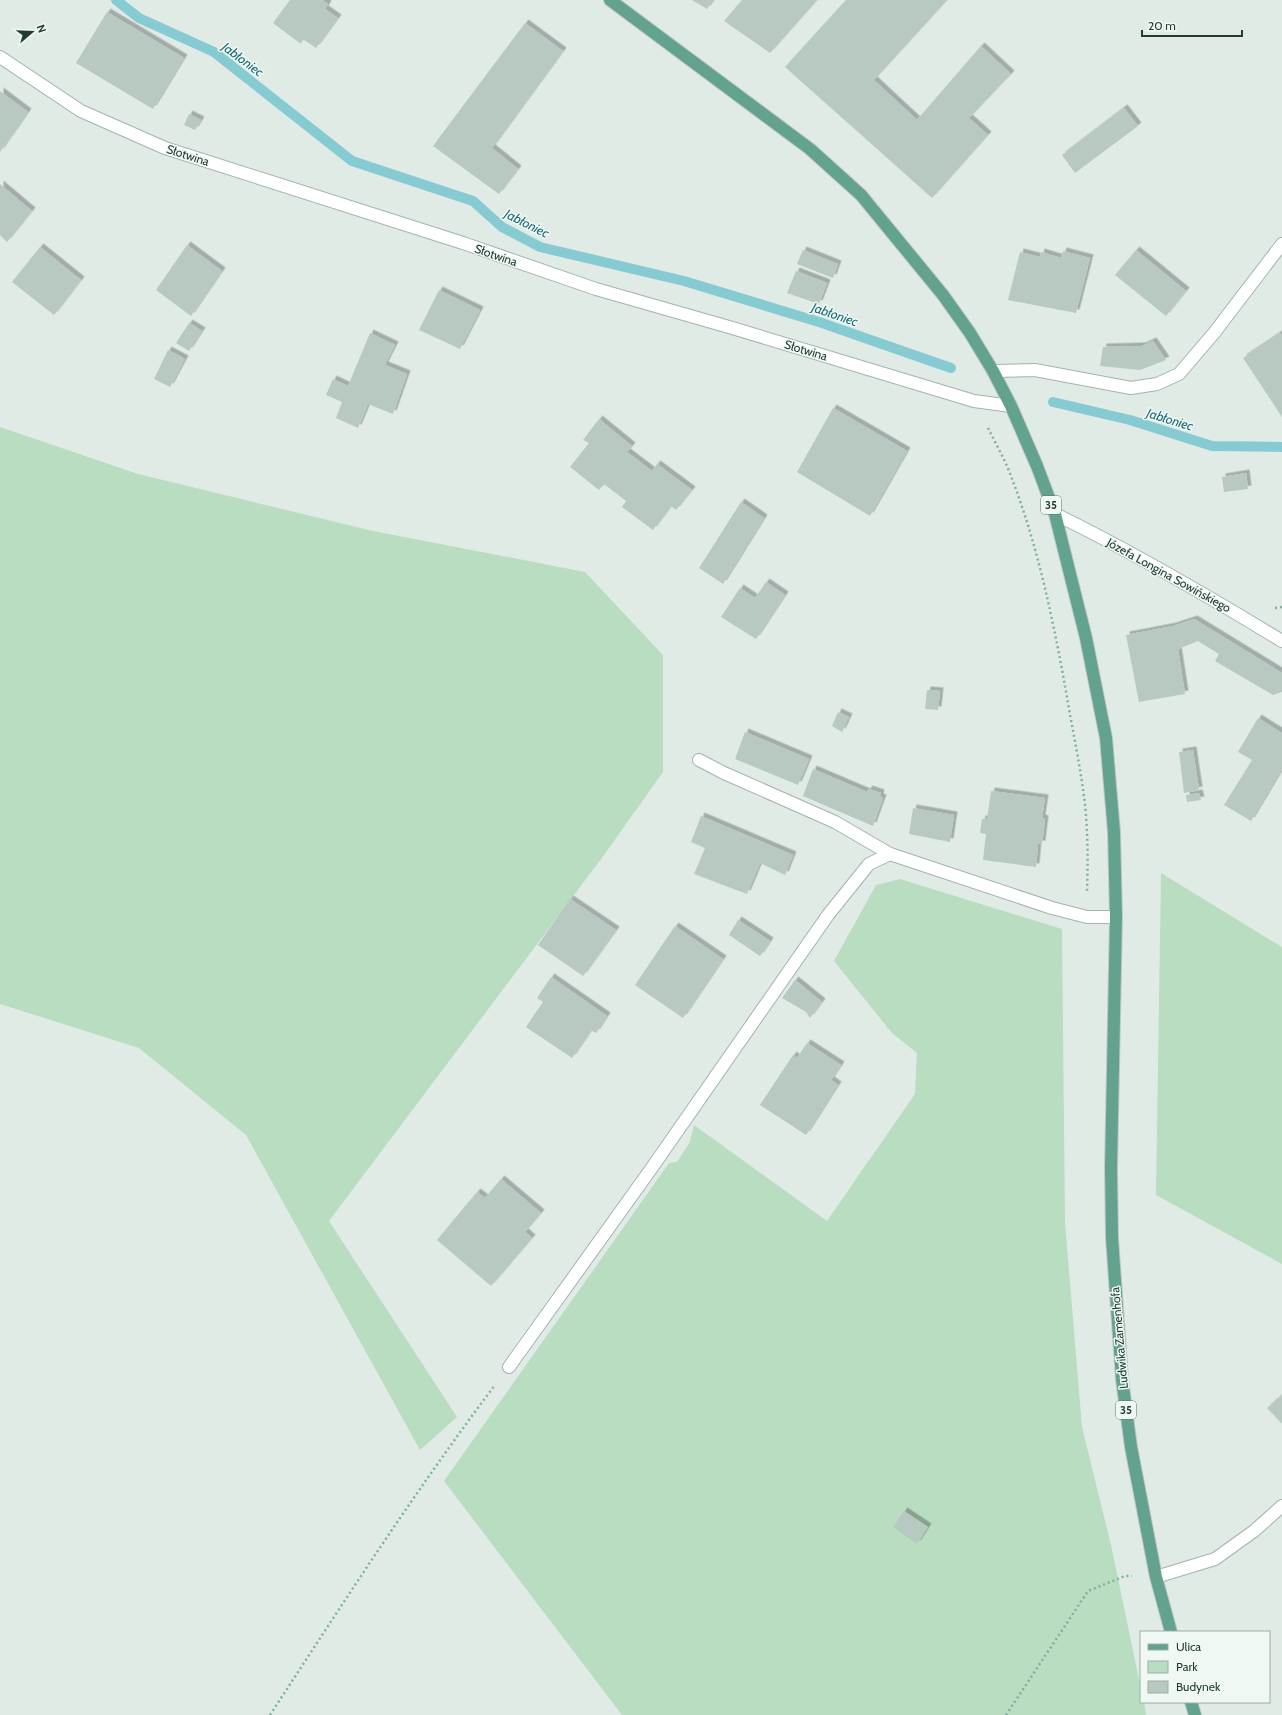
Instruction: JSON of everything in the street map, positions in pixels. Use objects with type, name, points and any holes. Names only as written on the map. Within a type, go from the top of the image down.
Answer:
[{"type":"main road","name":"35","points":[[610,0],[810,149],[861,195],[943,295],[970,333],[993,371],[1011,406],[1037,466],[1055,514],[1086,638],[1106,738],[1114,832],[1116,916]]},
{"type":"main road","name":"Ludwika Zamenhofa","points":[[1116,916],[1111,1184],[1112,1238],[1122,1379],[1131,1447],[1156,1577],[1171,1631]]},
{"type":"main road","points":[[1191,1703],[1195,1715]]},
{"type":"street","name":"Słotwina","points":[[0,58],[81,112],[165,148],[463,243],[596,289],[729,327],[974,401],[1011,406]]},
{"type":"street","points":[[993,371],[1035,370],[1131,388],[1162,382],[1179,374],[1214,333],[1282,244]]},
{"type":"street","name":"Józefa Longina Sowińskiego","points":[[1055,514],[1101,537],[1282,641]]},
{"type":"street","points":[[700,760],[724,773],[835,822],[890,854],[1052,908],[1086,917],[1116,916]]},
{"type":"street","points":[[509,1367],[651,1170],[828,916],[869,864],[890,854]]},
{"type":"street","points":[[1156,1577],[1216,1558],[1254,1531],[1282,1506]]},
{"type":"path","points":[[974,401],[1006,465],[1014,486],[1031,536],[1047,599],[1061,664],[1085,805],[1088,856],[1086,917]]},
{"type":"path","points":[[270,1715],[450,1444],[509,1367]]},
{"type":"path","points":[[1006,1715],[1088,1591],[1125,1576],[1156,1577]]},
{"type":"green space","points":[[0,427],[138,474],[373,531],[585,572],[663,655],[663,772],[604,855],[329,1221],[457,1417],[420,1450],[246,1135],[139,1048],[0,1004]]},
{"type":"green space","points":[[1161,873],[1282,947],[1282,1264],[1156,1195]]},
{"type":"green space","points":[[900,879],[1062,929],[1065,1222],[1082,1427],[1111,1545],[1140,1684],[1140,1703],[1144,1703],[1146,1715],[622,1715],[444,1481],[669,1163],[677,1162],[690,1142],[694,1125],[827,1221],[915,1094],[917,1053],[892,1033],[834,961],[876,885]]},
{"type":"building","points":[[290,0],[322,0],[328,4],[325,9],[338,18],[316,48],[303,39],[301,44],[273,23]]},
{"type":"building","points":[[692,0],[713,0],[707,9]]},
{"type":"building","points":[[742,0],[817,0],[770,53],[724,21]]},
{"type":"building","points":[[846,0],[947,0],[874,80],[917,120],[981,46],[1011,74],[969,118],[988,135],[932,198],[785,67]]},
{"type":"building","points":[[107,12],[184,58],[153,109],[76,63]]},
{"type":"building","points":[[525,23],[563,51],[492,148],[518,169],[499,194],[433,146]]},
{"type":"building","points":[[0,91],[28,112],[0,152]]},
{"type":"building","points":[[1124,108],[1138,126],[1075,173],[1062,155]]},
{"type":"building","points":[[189,114],[201,120],[195,130],[184,125]]},
{"type":"building","points":[[0,184],[32,211],[7,242],[0,235]]},
{"type":"building","points":[[187,245],[222,271],[191,316],[156,290]]},
{"type":"building","points":[[40,247],[81,280],[54,315],[12,282]]},
{"type":"building","points":[[803,250],[838,264],[833,278],[797,264]]},
{"type":"building","points":[[1136,250],[1186,291],[1166,316],[1115,275]]},
{"type":"building","points":[[1063,251],[1090,258],[1076,313],[1008,300],[1020,252],[1040,257],[1041,252],[1061,258]]},
{"type":"building","points":[[796,271],[827,283],[819,304],[787,293]]},
{"type":"building","points":[[439,290],[480,310],[460,349],[419,330]]},
{"type":"building","points":[[189,323],[202,331],[189,351],[176,343]]},
{"type":"building","points":[[370,333],[395,345],[385,365],[407,374],[393,414],[368,404],[358,428],[336,418],[342,402],[326,395],[333,379],[348,386]]},
{"type":"building","points":[[1280,333],[1282,335],[1282,417],[1243,358]]},
{"type":"building","points":[[1153,341],[1166,360],[1140,370],[1100,366],[1103,347],[1142,346]]},
{"type":"building","points":[[168,350],[185,359],[170,387],[154,379]]},
{"type":"building","points":[[833,408],[907,451],[870,516],[797,472]]},
{"type":"building","points":[[599,419],[632,446],[627,452],[652,471],[657,464],[692,490],[676,510],[671,506],[653,530],[622,507],[626,501],[604,484],[599,490],[570,467],[589,443],[583,440]]},
{"type":"building","points":[[1246,473],[1248,489],[1224,492],[1222,477]]},
{"type":"building","points":[[741,502],[764,518],[723,584],[699,568]]},
{"type":"building","points":[[766,582],[785,595],[756,639],[721,617],[740,588],[755,598]]},
{"type":"building","points":[[1194,619],[1282,673],[1282,692],[1273,695],[1215,661],[1219,654],[1198,641],[1178,649],[1185,694],[1139,702],[1126,635],[1173,626]]},
{"type":"building","points":[[927,690],[940,691],[938,710],[925,709]]},
{"type":"building","points":[[838,712],[849,717],[842,732],[832,726]]},
{"type":"building","points":[[1258,718],[1282,733],[1282,769],[1251,821],[1224,805],[1252,760],[1238,752]]},
{"type":"building","points":[[745,732],[809,759],[798,785],[735,759]]},
{"type":"building","points":[[1193,750],[1199,790],[1184,793],[1179,752]]},
{"type":"building","points":[[813,769],[867,792],[869,789],[881,793],[880,797],[883,798],[873,826],[803,796]]},
{"type":"building","points":[[991,791],[1045,798],[1042,818],[1045,819],[1042,844],[1038,844],[1036,867],[983,860],[986,834],[980,833],[982,819],[987,819]]},
{"type":"building","points":[[1199,793],[1201,800],[1187,802],[1186,795]]},
{"type":"building","points":[[913,808],[954,815],[950,842],[909,834]]},
{"type":"building","points":[[701,816],[793,855],[785,875],[760,863],[747,894],[694,874],[705,848],[691,842]]},
{"type":"building","points":[[570,899],[616,930],[583,976],[538,945]]},
{"type":"building","points":[[738,920],[770,941],[760,956],[729,935]]},
{"type":"building","points":[[675,926],[723,959],[683,1018],[635,985]]},
{"type":"building","points":[[551,977],[607,1016],[596,1033],[591,1030],[572,1058],[526,1027],[543,1002],[537,998]]},
{"type":"building","points":[[795,980],[822,1002],[810,1018],[806,1012],[782,998]]},
{"type":"building","points":[[807,1043],[841,1065],[831,1080],[838,1085],[806,1135],[760,1105],[793,1055],[797,1058]]},
{"type":"building","points":[[501,1179],[541,1213],[525,1232],[532,1238],[491,1286],[437,1240],[477,1192],[485,1198]]},
{"type":"building","points":[[1282,1395],[1282,1424],[1267,1408]]},
{"type":"building","points":[[904,1511],[928,1527],[917,1544],[893,1527]]},
{"type":"waterway","name":"Jabłoniec","points":[[116,0],[139,18],[214,52],[352,161],[473,201],[502,227],[540,247],[684,281],[819,322],[951,368]]},
{"type":"waterway","name":"Jabłoniec","points":[[1053,402],[1130,420],[1212,446],[1282,447]]}]
